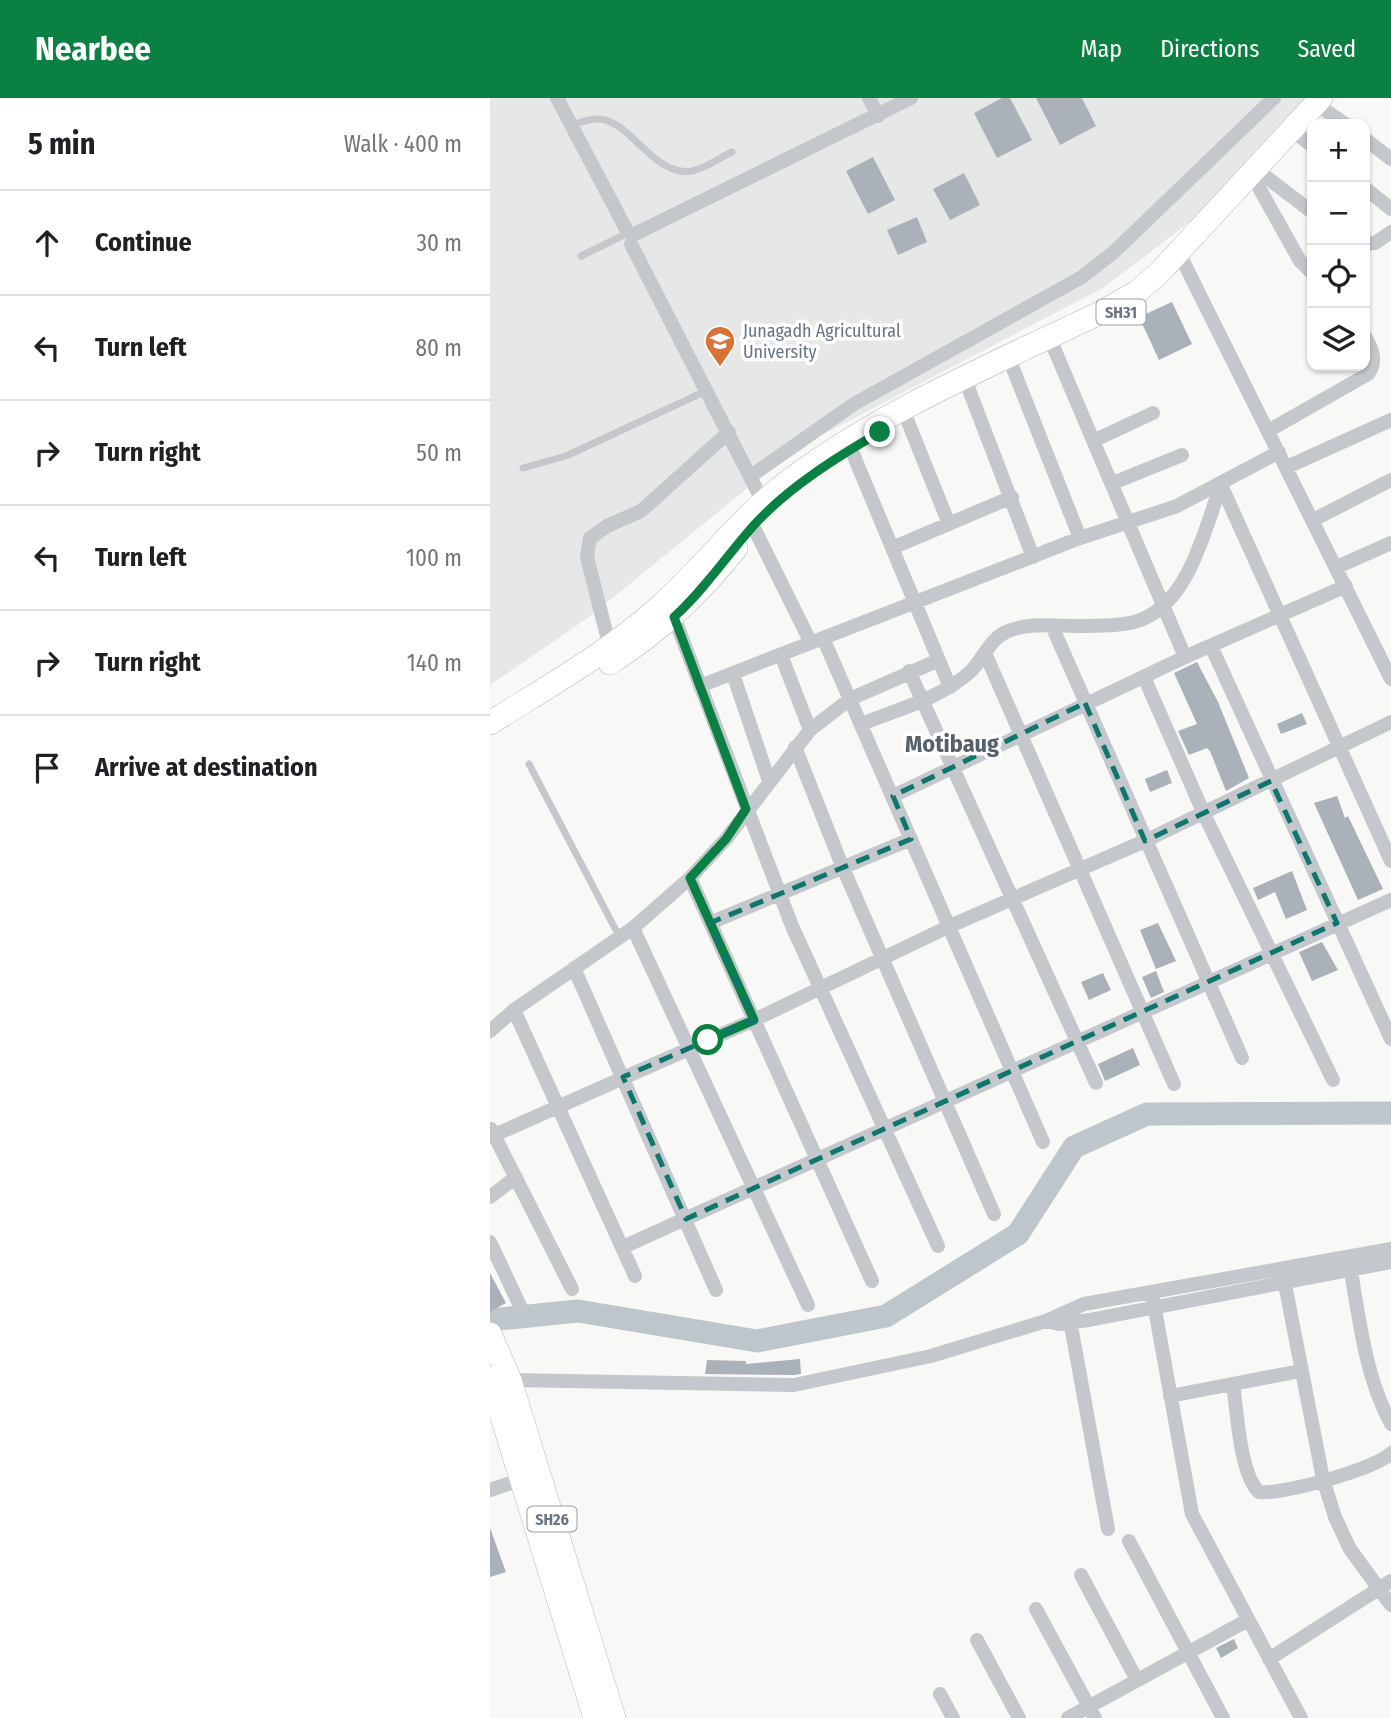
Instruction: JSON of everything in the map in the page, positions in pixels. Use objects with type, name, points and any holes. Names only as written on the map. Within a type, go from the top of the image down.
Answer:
[{"type":"main road","points":[[490,723],[610,648],[675,592],[763,502],[808,467],[891,416],[1104,311],[1137,292],[1307,130]]},
{"type":"main road","name":"SH31","points":[[490,740],[637,646],[674,617],[711,580],[753,526],[769,510],[851,449],[906,417],[1054,346],[1134,304],[1184,263],[1307,131]]},
{"type":"main road","name":"SH26","points":[[493,1346],[523,1479],[595,1718]]},
{"type":"main road","name":"SH26","points":[[500,1379],[614,1718]]},
{"type":"street","points":[[557,98],[630,236],[763,502]]},
{"type":"street","points":[[869,98],[878,116]]},
{"type":"street","points":[[630,236],[911,98]]},
{"type":"street","points":[[751,477],[854,404],[1082,277],[1124,243],[1274,98]]},
{"type":"street","points":[[1370,143],[1391,159]]},
{"type":"street","points":[[1261,180],[1307,209]]},
{"type":"street","points":[[1261,180],[1300,261],[1307,268]]},
{"type":"street","points":[[1370,192],[1391,209]]},
{"type":"street","points":[[1370,244],[1391,232]]},
{"type":"street","points":[[1184,263],[1391,680]]},
{"type":"street","points":[[1054,346],[1185,657]]},
{"type":"street","points":[[1268,431],[1368,374],[1373,367],[1374,357],[1370,348]]},
{"type":"street","points":[[1013,366],[1080,538]]},
{"type":"street","points":[[968,387],[1033,556]]},
{"type":"street","points":[[1095,440],[1153,413]]},
{"type":"street","points":[[906,417],[949,524]]},
{"type":"street","points":[[1287,467],[1391,420]]},
{"type":"street","points":[[610,648],[587,557],[590,538],[607,526],[641,511],[729,432]]},
{"type":"street","points":[[851,449],[950,687]]},
{"type":"street","points":[[700,687],[1080,538],[1177,506],[1279,452]]},
{"type":"street","points":[[1113,483],[1182,455]]},
{"type":"street","points":[[1313,520],[1391,480]]},
{"type":"street","points":[[862,724],[950,687],[972,670],[1007,631],[1129,623],[1164,606],[1183,580],[1221,485]]},
{"type":"street","points":[[1221,485],[1391,861]]},
{"type":"street","points":[[892,548],[1012,498]]},
{"type":"street","points":[[753,526],[862,724],[1043,1142]]},
{"type":"street","points":[[1337,567],[1391,544]]},
{"type":"street","points":[[893,796],[1085,703],[1346,586]]},
{"type":"street","points":[[674,617],[779,894],[938,1246]]},
{"type":"street","points":[[1052,626],[1242,1058]]},
{"type":"street","points":[[1211,646],[1391,1039]]},
{"type":"street","points":[[985,653],[1019,736],[1081,869],[1174,1084]]},
{"type":"street","points":[[781,655],[810,730]]},
{"type":"street","points":[[490,1031],[514,1010],[633,928],[690,878],[726,839],[746,809],[810,730],[850,699],[939,660]]},
{"type":"street","points":[[909,671],[1096,1083]]},
{"type":"street","points":[[733,674],[769,781]]},
{"type":"street","points":[[1144,677],[1204,814],[1333,1080]]},
{"type":"street","points":[[572,1289],[491,1133],[754,1020],[950,926],[1204,814],[1391,722]]},
{"type":"street","points":[[795,747],[843,868],[947,1100],[994,1214]]},
{"type":"street","points":[[710,923],[911,839]]},
{"type":"street","points":[[690,878],[872,1281]]},
{"type":"street","points":[[622,1247],[1391,900]]},
{"type":"street","points":[[633,928],[808,1305]]},
{"type":"street","points":[[574,968],[716,1290]]},
{"type":"street","points":[[514,1010],[635,1276]]},
{"type":"street","points":[[490,1197],[516,1177]]},
{"type":"street","points":[[490,1242],[522,1308]]},
{"type":"street","points":[[500,1379],[793,1385],[918,1359],[1046,1321],[1349,1263],[1391,1249]]},
{"type":"street","points":[[1349,1263],[1391,1262]]},
{"type":"street","points":[[1349,1263],[1371,1371],[1391,1424]]},
{"type":"street","points":[[1283,1275],[1323,1479],[1341,1534],[1385,1586],[1391,1605]]},
{"type":"street","points":[[1153,1300],[1192,1514],[1301,1718]]},
{"type":"street","points":[[1069,1316],[1108,1529]]},
{"type":"street","points":[[1170,1396],[1300,1371]]},
{"type":"street","points":[[1233,1384],[1251,1484],[1259,1492],[1292,1491],[1323,1479],[1371,1467],[1391,1453]]},
{"type":"street","points":[[490,1490],[523,1479]]},
{"type":"street","points":[[1129,1541],[1223,1718]]},
{"type":"street","points":[[1081,1575],[1137,1680]]},
{"type":"street","points":[[1269,1659],[1385,1586]]},
{"type":"street","points":[[1036,1609],[1091,1712]]},
{"type":"street","points":[[1068,1718],[1091,1712],[1137,1680],[1248,1620]]},
{"type":"street","points":[[977,1640],[1019,1718]]},
{"type":"street","points":[[940,1694],[953,1718]]},
{"type":"lane","points":[[570,125],[597,118],[608,121],[648,154],[676,169],[689,172],[732,152]]},
{"type":"lane","points":[[581,256],[630,236]]},
{"type":"lane","points":[[523,468],[566,456],[706,391]]},
{"type":"lane","points":[[529,764],[619,936]]},
{"type":"highlighted area","points":[[1085,703],[1145,841],[1271,781],[1337,923],[686,1219],[623,1077],[754,1020],[710,923],[911,839],[893,796]]},
{"type":"shaded area","name":"Junagadh Agricultural University","points":[[490,98],[1327,98],[1312,119],[1307,119],[1307,126],[1295,142],[1103,288],[797,448],[589,617],[490,685]]},
{"type":"building","points":[[1002,98],[1010,98],[1032,140],[997,158],[974,113]]},
{"type":"building","points":[[1036,98],[1082,98],[1096,126],[1060,145]]},
{"type":"building","points":[[873,157],[895,200],[868,214],[846,171]]},
{"type":"building","points":[[964,173],[980,205],[950,220],[933,189]]},
{"type":"building","points":[[917,217],[927,242],[898,255],[887,230]]},
{"type":"building","points":[[1172,302],[1192,344],[1159,360],[1139,317]]},
{"type":"building","points":[[1197,662],[1218,702],[1249,778],[1226,791],[1210,751],[1207,748],[1189,755],[1178,731],[1197,724],[1174,673]]},
{"type":"building","points":[[1302,713],[1307,724],[1281,734],[1277,724]]},
{"type":"building","points":[[1167,770],[1172,783],[1150,792],[1145,779]]},
{"type":"building","points":[[1337,796],[1345,818],[1348,816],[1383,889],[1358,900],[1314,803]]},
{"type":"building","points":[[1292,871],[1307,910],[1286,919],[1275,892],[1258,900],[1253,888]]},
{"type":"building","points":[[1158,923],[1176,961],[1156,969],[1140,930]]},
{"type":"building","points":[[1322,942],[1338,970],[1312,981],[1299,952]]},
{"type":"building","points":[[1156,971],[1164,992],[1151,998],[1142,977]]},
{"type":"building","points":[[1103,973],[1111,990],[1089,1000],[1081,982]]},
{"type":"building","points":[[1133,1048],[1140,1065],[1105,1081],[1098,1064]]},
{"type":"building","points":[[490,1273],[506,1303],[490,1312]]},
{"type":"building","points":[[800,1359],[801,1374],[705,1374],[707,1360],[746,1361],[746,1364]]},
{"type":"building","points":[[490,1528],[506,1572],[490,1577]]},
{"type":"building","points":[[1234,1639],[1238,1648],[1221,1658],[1216,1648]]},
{"type":"waterway","points":[[490,1320],[578,1311],[757,1341],[886,1316],[1018,1234],[1074,1147],[1147,1114],[1391,1113]]},
{"type":"place","name":"Junagadh Agricultural University","points":[[720,368]]},
{"type":"district","name":"Motibaug","points":[[952,744]]},
{"type":"route","points":[[708,1040],[754,1020],[690,878],[726,839],[746,809],[674,617],[697,596],[769,510],[822,469],[880,432]]}]
